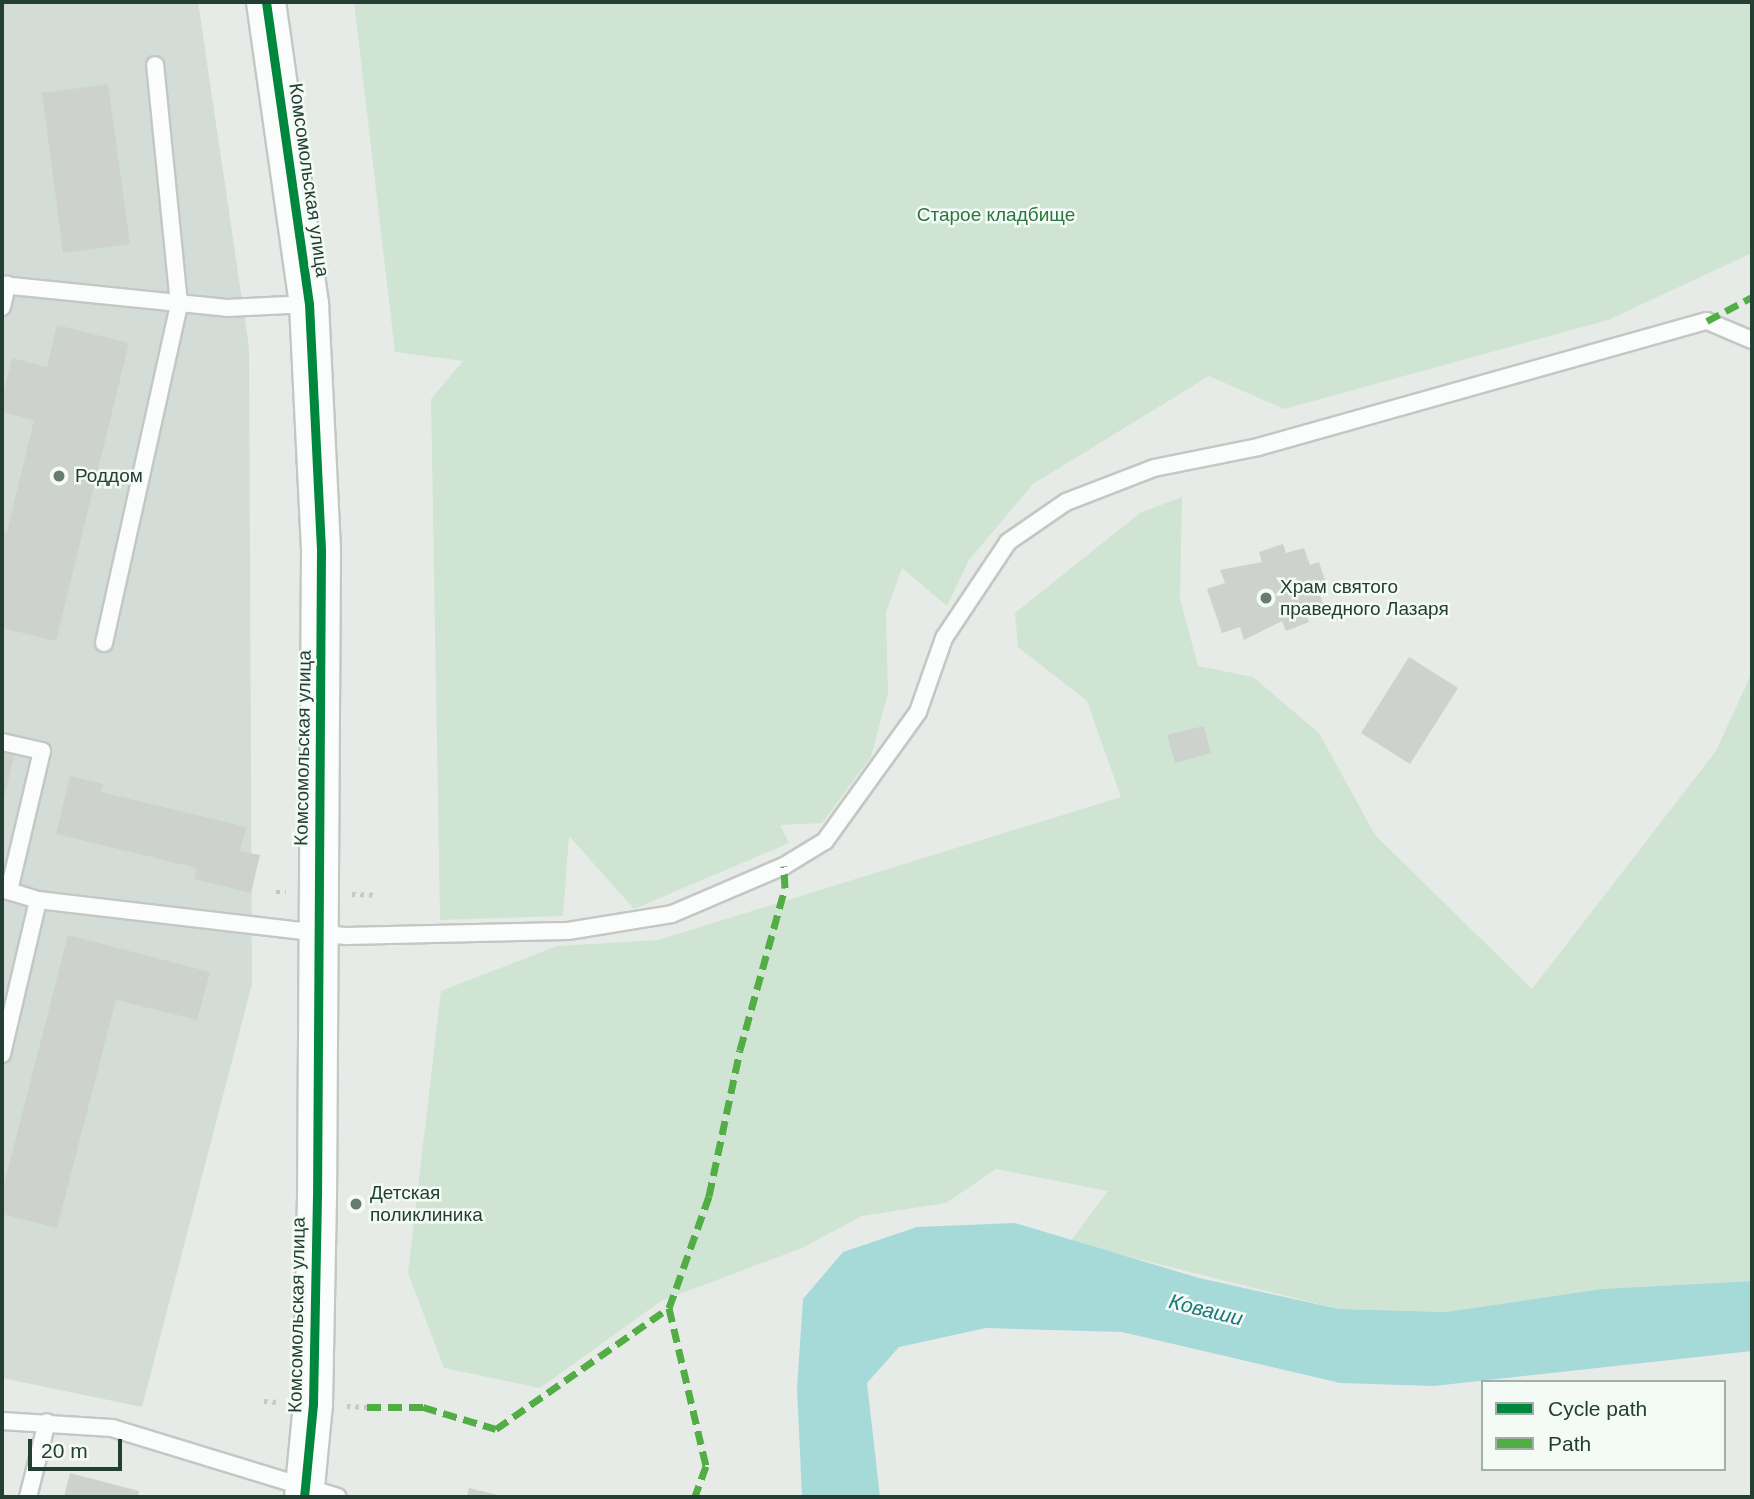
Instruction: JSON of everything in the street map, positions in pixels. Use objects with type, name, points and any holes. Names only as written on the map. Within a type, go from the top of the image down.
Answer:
[{"type":"street","name":"Комсомольская улица","points":[[266,2],[309,304],[323,656],[317,934],[314,1390],[316,1495]]},
{"type":"lane","points":[[104,643],[179,304],[155,65]]},
{"type":"lane","points":[[2,307],[5,285],[179,304],[309,304]]},
{"type":"lane","points":[[2,742],[42,751],[5,890],[38,900],[317,934],[555,932],[672,914],[784,866],[825,841],[918,712],[944,638],[1008,542],[1066,502],[1154,468],[1258,447],[1707,321],[1752,340]]},
{"type":"lane","points":[[2,1054],[38,900]]},
{"type":"lane","points":[[2,1421],[112,1428],[316,1495]]},
{"type":"lane","points":[[29,1497],[47,1422]]},
{"type":"shaded area","points":[[2,2],[198,2],[249,347],[252,984],[142,1407],[2,1378]]},
{"type":"green space","name":"Старое кладбище","points":[[354,2],[1752,2],[1752,253],[1608,320],[1284,409],[1209,376],[1033,484],[969,560],[947,606],[902,568],[886,612],[888,693],[871,757],[822,823],[780,825],[789,843],[634,909],[569,836],[563,916],[440,920],[431,399],[463,361],[395,352]]},
{"type":"green space","points":[[1182,497],[1180,599],[1198,666],[1253,677],[1319,733],[1375,835],[1532,989],[1716,751],[1752,672],[1752,1281],[1601,1289],[1446,1312],[1339,1309],[1070,1242],[1108,1191],[996,1169],[946,1203],[862,1216],[802,1248],[661,1301],[540,1388],[444,1368],[408,1273],[441,991],[557,946],[658,940],[1121,797],[1087,701],[1018,647],[1015,613],[1140,513]]},
{"type":"water","name":"Коваши","points":[[1015,1223],[1199,1278],[1339,1309],[1446,1312],[1601,1289],[1752,1281],[1752,1351],[1434,1386],[1340,1383],[1122,1332],[986,1328],[899,1347],[867,1383],[880,1497],[802,1497],[797,1388],[803,1299],[843,1252],[917,1227]]},
{"type":"building","points":[[108,84],[130,244],[63,253],[42,93]]},
{"type":"building","name":"Роддом","points":[[57,325],[129,343],[56,641],[2,628],[2,531],[7,532],[34,420],[2,412],[2,398],[12,358],[47,367]]},
{"type":"building","name":"Храм святого праведного Лазаря","points":[[1283,544],[1286,553],[1304,548],[1310,565],[1319,562],[1327,586],[1318,589],[1324,607],[1306,613],[1309,622],[1286,631],[1282,621],[1244,640],[1240,627],[1222,633],[1207,589],[1225,583],[1220,570],[1262,562],[1259,552]]},
{"type":"building","points":[[1409,657],[1458,688],[1410,764],[1361,733]]},
{"type":"building","points":[[1204,726],[1211,753],[1175,763],[1167,735]]},
{"type":"building","points":[[2,753],[14,756],[3,803],[2,803]]},
{"type":"building","points":[[70,776],[103,784],[101,792],[246,827],[240,851],[260,855],[251,893],[194,879],[197,868],[56,834]]},
{"type":"building","points":[[68,935],[210,972],[197,1020],[116,1000],[57,1228],[2,1214],[2,1192]]},
{"type":"building","points":[[70,1473],[139,1491],[138,1497],[64,1497]]},
{"type":"building","points":[[469,1488],[502,1496],[502,1497],[467,1497]]},
{"type":"marked path","points":[[1707,321],[1752,297]]},
{"type":"marked path","points":[[367,1407],[423,1407],[496,1429],[669,1308],[709,1196],[740,1050],[785,888],[784,866]]},
{"type":"marked path","points":[[669,1308],[706,1466],[695,1497]]},
{"type":"cycle path","points":[[266,2],[309,304],[321,550],[317,1196],[313,1404],[304,1497]]},
{"type":"place","name":"Роддом","points":[[59,476]]},
{"type":"place","name":"Храм святого праведного Лазаря","points":[[1266,598]]},
{"type":"place","name":"Детская поликлиника","points":[[356,1204]]}]
